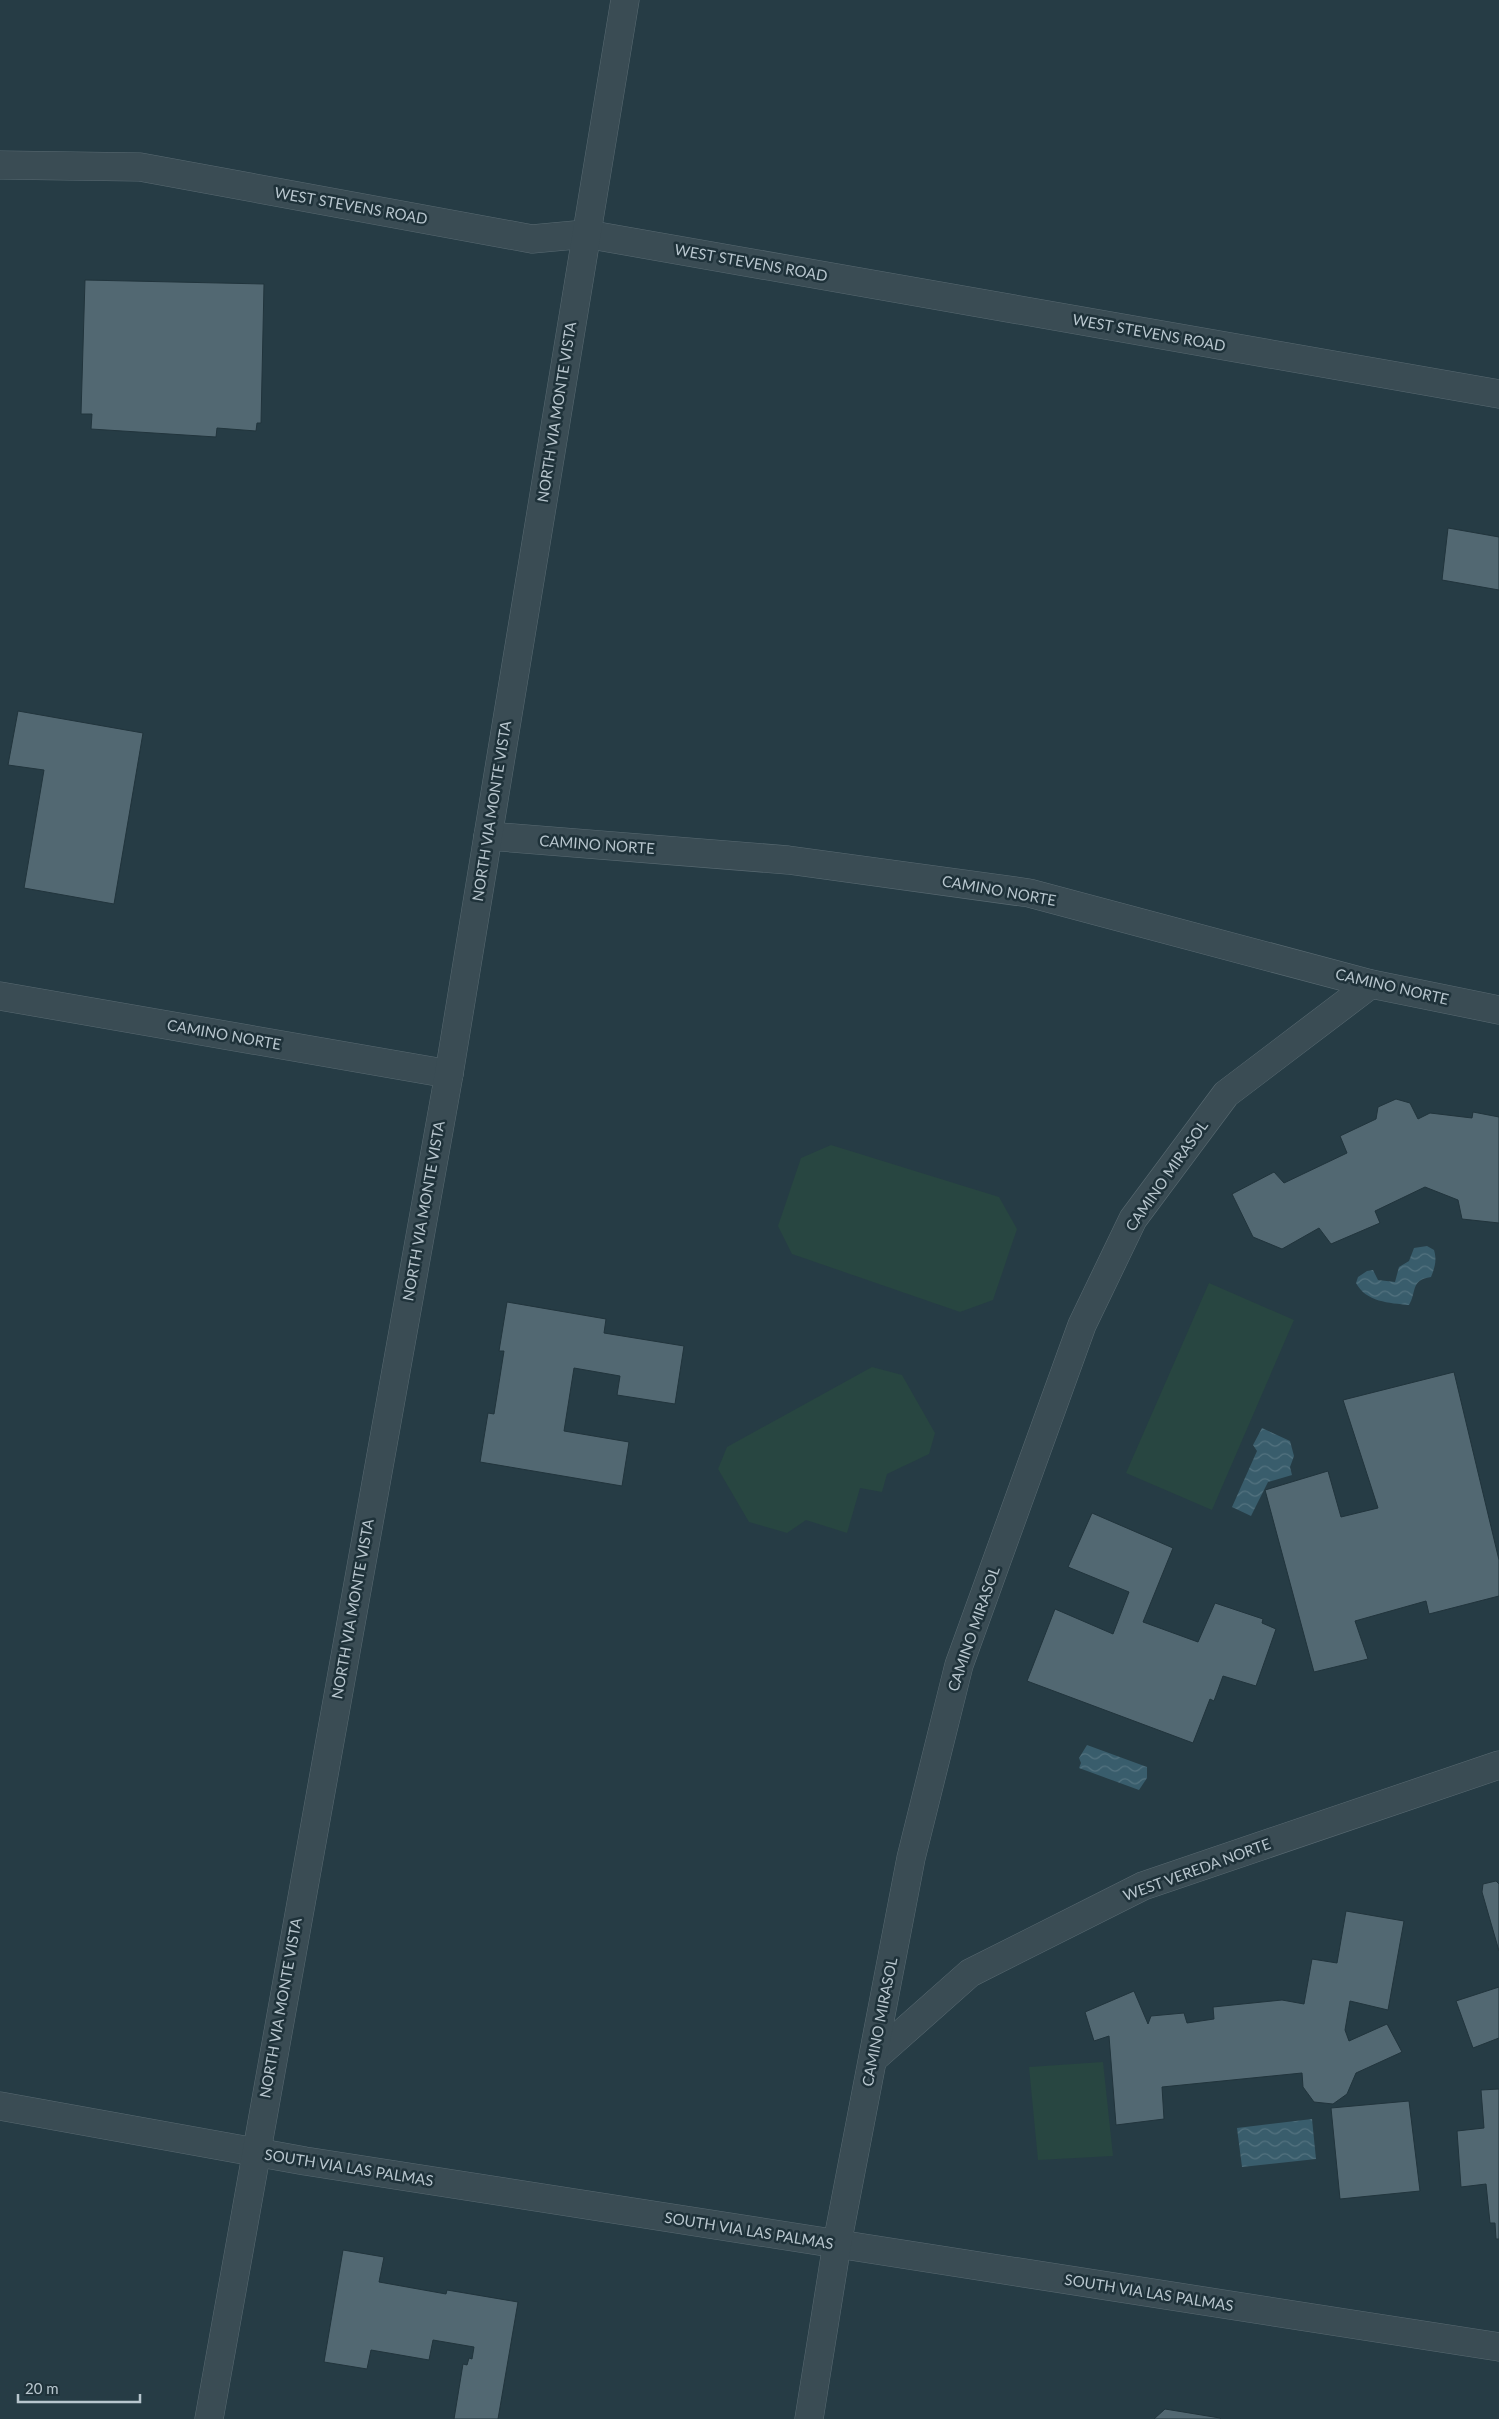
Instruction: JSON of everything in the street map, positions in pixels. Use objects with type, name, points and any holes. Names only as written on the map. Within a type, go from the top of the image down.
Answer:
[{"type":"street","name":"NORTH VIA MONTE VISTA","points":[[209,2419],[449,1074],[625,0]]},
{"type":"street","name":"WEST STEVENS ROAD","points":[[0,165],[140,167],[532,239],[586,234],[1499,394]]},
{"type":"street","name":"CAMINO NORTE","points":[[488,836],[788,860],[1030,892],[1371,984],[1499,1010]]},
{"type":"street","name":"CAMINO MIRASOL","points":[[809,2419],[837,2244],[911,1858],[959,1665],[1082,1325],[1133,1219],[1226,1094],[1371,984]]},
{"type":"street","name":"CAMINO NORTE","points":[[0,996],[449,1074]]},
{"type":"street","name":"WEST VEREDA NORTE","points":[[873,2059],[970,1973],[1143,1886],[1499,1765]]},
{"type":"street","name":"SOUTH VIA LAS PALMAS","points":[[0,2106],[255,2153],[1499,2347]]},
{"type":"green space","points":[[831,1145],[999,1197],[1017,1229],[993,1300],[960,1312],[792,1254],[778,1226],[801,1158]]},
{"type":"green space","points":[[1209,1283],[1294,1320],[1212,1510],[1126,1473]]},
{"type":"green space","points":[[872,1367],[902,1375],[935,1433],[929,1454],[887,1474],[882,1492],[860,1488],[847,1533],[806,1520],[787,1533],[749,1522],[718,1469],[727,1447]]},
{"type":"green space","points":[[1103,2062],[1113,2156],[1038,2160],[1029,2067]]},
{"type":"water","points":[[1427,1246],[1434,1250],[1434,1270],[1431,1277],[1417,1284],[1409,1305],[1372,1298],[1360,1289],[1356,1283],[1358,1277],[1367,1271],[1373,1270],[1378,1280],[1395,1282],[1399,1267],[1409,1261],[1414,1248]]},
{"type":"water","points":[[1262,1428],[1290,1441],[1294,1456],[1290,1467],[1292,1475],[1268,1482],[1251,1516],[1232,1507],[1257,1451],[1253,1445]]},
{"type":"water","points":[[1087,1745],[1147,1767],[1147,1778],[1139,1790],[1079,1768],[1081,1763],[1079,1758]]},
{"type":"water","points":[[1312,2119],[1316,2159],[1242,2167],[1237,2128]]},
{"type":"building","points":[[85,280],[264,284],[261,423],[257,423],[256,431],[217,428],[216,437],[91,429],[92,414],[81,414]]},
{"type":"building","points":[[1448,528],[1499,537],[1499,590],[1442,580]]},
{"type":"building","points":[[18,711],[143,733],[114,904],[24,888],[44,770],[8,765]]},
{"type":"building","points":[[1396,1099],[1410,1103],[1418,1119],[1430,1113],[1472,1118],[1473,1112],[1499,1117],[1499,1223],[1462,1219],[1458,1200],[1425,1187],[1375,1211],[1380,1223],[1331,1244],[1319,1228],[1282,1249],[1253,1237],[1232,1194],[1274,1172],[1284,1183],[1347,1153],[1340,1136],[1376,1119],[1378,1107]]},
{"type":"building","points":[[507,1302],[606,1319],[604,1333],[684,1346],[675,1404],[617,1395],[620,1376],[574,1368],[564,1431],[629,1442],[622,1486],[480,1462],[488,1413],[494,1414],[504,1351],[499,1351]]},
{"type":"building","points":[[1454,1372],[1499,1560],[1499,1596],[1429,1614],[1426,1601],[1355,1621],[1368,1659],[1314,1672],[1265,1490],[1328,1471],[1341,1517],[1378,1508],[1343,1400]]},
{"type":"building","points":[[1092,1513],[1173,1548],[1143,1622],[1198,1642],[1215,1603],[1263,1619],[1262,1623],[1276,1629],[1256,1686],[1223,1676],[1214,1701],[1210,1699],[1193,1743],[1027,1681],[1055,1609],[1113,1634],[1129,1592],[1068,1567]]},
{"type":"building","points":[[1496,1881],[1499,1884],[1499,1951],[1482,1892],[1483,1884]]},
{"type":"building","points":[[1346,1911],[1404,1921],[1388,2010],[1350,2001],[1345,2030],[1349,2041],[1387,2024],[1402,2052],[1356,2073],[1347,2094],[1333,2104],[1314,2102],[1303,2087],[1302,2073],[1162,2087],[1164,2119],[1116,2125],[1109,2036],[1094,2041],[1085,2012],[1134,1991],[1148,2024],[1151,2016],[1184,2013],[1187,2023],[1214,2019],[1213,2007],[1282,2000],[1304,2004],[1312,1959],[1337,1963]]},
{"type":"building","points":[[1499,1987],[1499,2038],[1473,2048],[1456,2001]]},
{"type":"building","points":[[1499,2089],[1499,2239],[1496,2239],[1495,2223],[1490,2223],[1486,2184],[1461,2187],[1457,2131],[1484,2128],[1481,2090]]},
{"type":"building","points":[[1409,2101],[1420,2191],[1340,2199],[1331,2108]]},
{"type":"building","points":[[343,2250],[384,2257],[379,2282],[446,2294],[447,2290],[518,2302],[498,2419],[454,2419],[463,2364],[467,2365],[469,2358],[472,2359],[474,2347],[433,2340],[429,2360],[371,2350],[367,2369],[324,2362]]},
{"type":"building","points":[[1165,2409],[1220,2418],[1221,2419],[1154,2419]]}]
